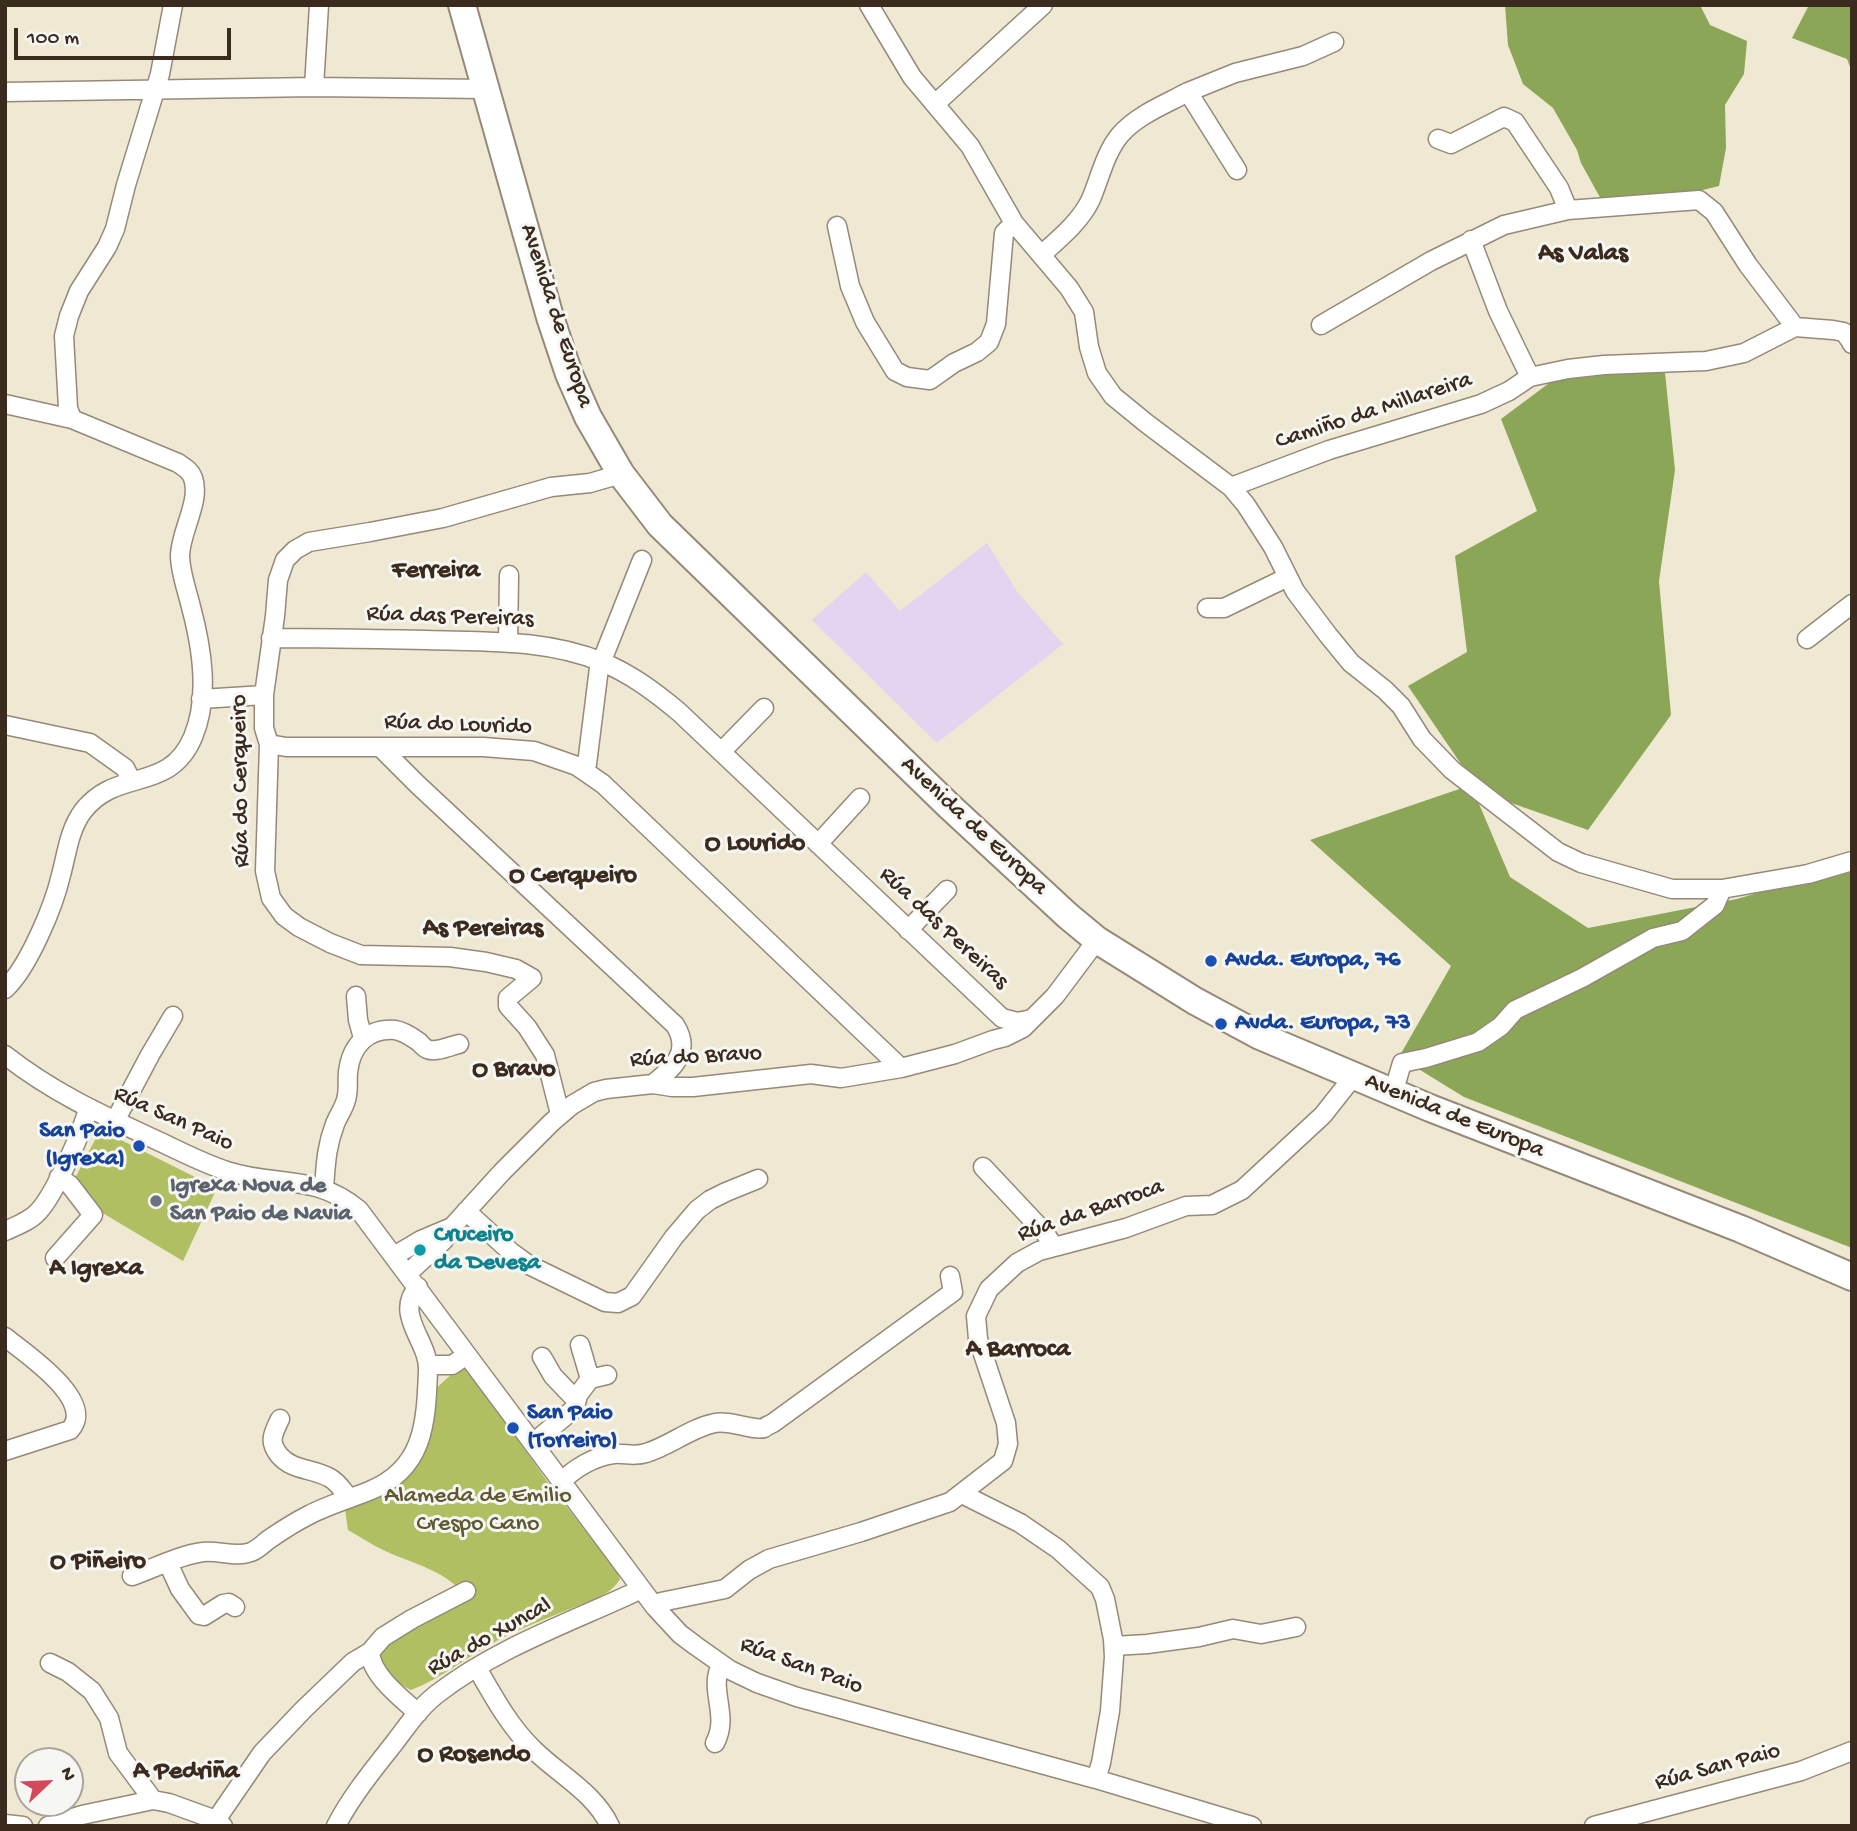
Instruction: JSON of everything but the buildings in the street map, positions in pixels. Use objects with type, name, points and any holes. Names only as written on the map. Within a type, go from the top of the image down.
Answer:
[{"type":"main road","name":"Avenida de Europa","points":[[462,5],[550,317],[569,374],[588,417],[621,474],[660,525],[948,804],[1068,916],[1097,940],[1195,1001],[1260,1036],[1353,1077],[1741,1229],[1852,1277]]},
{"type":"main road","name":"Avenida de Europa","points":[[477,5],[561,309],[580,366],[610,430],[638,474],[676,523],[998,833],[1078,905],[1113,932],[1232,1006],[1297,1038],[1397,1080],[1773,1226],[1852,1262]]},
{"type":"street","points":[[72,419],[68,408],[64,336],[79,291],[116,229],[126,185],[160,74],[173,5]]},
{"type":"street","points":[[314,87],[319,5]]},
{"type":"street","points":[[869,5],[912,76],[970,146],[1014,223],[1069,288],[1084,312],[1089,347],[1097,373],[1113,396],[1231,487],[1273,547],[1295,591],[1352,663],[1401,706],[1422,739],[1452,770],[1558,852],[1581,863],[1671,888],[1722,889],[1808,874],[1852,861]]},
{"type":"street","points":[[935,104],[1043,5]]},
{"type":"street","points":[[1041,255],[1061,237],[1090,201],[1105,162],[1120,136],[1136,121],[1188,92],[1235,73],[1303,56],[1334,42]]},
{"type":"street","points":[[5,92],[314,87],[486,89]]},
{"type":"street","points":[[1188,92],[1237,170]]},
{"type":"street","points":[[1438,139],[1451,144],[1504,117],[1515,122],[1559,188],[1568,210]]},
{"type":"street","points":[[1321,325],[1431,261],[1504,225],[1568,210],[1699,200],[1714,212],[1748,265],[1795,327],[1844,332],[1852,344]]},
{"type":"street","points":[[837,226],[850,286],[865,323],[895,371],[907,377],[930,380],[989,342],[996,324],[1004,233],[1014,223]]},
{"type":"street","points":[[1471,240],[1498,311],[1530,377]]},
{"type":"street","name":"Camiño da Millareira","points":[[1231,487],[1329,450],[1481,404],[1509,391],[1530,377],[1604,365],[1706,361],[1744,353],[1795,327]]},
{"type":"street","points":[[5,404],[72,419],[178,463],[188,470],[193,478],[195,495],[183,531],[180,556],[200,638],[202,672],[195,734],[181,759],[155,776],[131,780],[94,799],[76,823],[69,840],[56,895],[26,961],[5,989]]},
{"type":"street","points":[[271,638],[278,580],[285,560],[309,542],[443,518],[551,487],[590,483],[621,474]]},
{"type":"street","points":[[584,771],[598,672],[642,560]]},
{"type":"street","points":[[508,642],[509,575]]},
{"type":"street","points":[[1207,608],[1224,608],[1288,578]]},
{"type":"street","points":[[1807,639],[1852,604]]},
{"type":"street","name":"Rúa das Pereiras","points":[[271,638],[508,642],[550,648],[601,662],[633,678],[679,712],[1002,1018]]},
{"type":"street","name":"Rúa do Cerqueiro","points":[[271,638],[264,695],[264,728],[269,744],[265,871],[271,898],[284,916],[299,927],[361,955],[474,960],[516,969],[532,978],[508,998],[508,1006],[527,1027],[545,1055],[560,1114]]},
{"type":"street","points":[[201,699],[264,695]]},
{"type":"street","points":[[721,752],[764,708]]},
{"type":"street","points":[[5,725],[90,743],[125,768],[131,780]]},
{"type":"street","name":"Rúa do Lourido","points":[[269,744],[286,747],[483,747],[534,751],[566,761],[603,785],[901,1068]]},
{"type":"street","points":[[380,747],[675,1026],[682,1040],[679,1058],[693,1087]]},
{"type":"street","points":[[818,844],[860,798]]},
{"type":"street","name":"Avenida de Europa","points":[[1397,1080],[1402,1062],[1426,1058],[1478,1042],[1501,1026],[1515,1010],[1582,978],[1653,938],[1682,931],[1715,905],[1722,889]]},
{"type":"street","points":[[908,930],[947,890]]},
{"type":"street","name":"Rúa do Bravo","points":[[412,1280],[452,1227],[502,1172],[560,1114],[594,1092],[653,1084],[693,1087],[811,1074],[841,1078],[901,1068],[955,1054],[1015,1033],[1055,996],[1097,940]]},
{"type":"street","points":[[356,996],[363,1038]]},
{"type":"street","points":[[115,1121],[173,1016]]},
{"type":"street","points":[[1002,1018],[1017,1022],[1032,1019]]},
{"type":"street","points":[[993,1040],[1003,1029],[1002,1018]]},
{"type":"street","points":[[324,1188],[326,1148],[345,1103],[348,1072],[360,1041],[378,1032],[396,1030],[408,1035],[426,1049],[435,1050],[459,1044]]},
{"type":"street","name":"Rúa San Paio","points":[[5,1055],[60,1094],[207,1164],[231,1173],[324,1188],[346,1199],[359,1210],[655,1607],[680,1634],[721,1665],[743,1677],[797,1697],[1096,1779],[1252,1826]]},
{"type":"street","points":[[653,1084],[670,1070],[679,1058]]},
{"type":"street","name":"Rúa da Barroca","points":[[655,1607],[661,1602],[725,1589],[749,1570],[769,1559],[861,1532],[950,1502],[962,1494],[1003,1461],[1008,1444],[1006,1423],[978,1339],[976,1316],[989,1289],[1017,1263],[1039,1251],[1126,1228],[1186,1206],[1212,1205],[1242,1190],[1323,1115],[1353,1077]]},
{"type":"street","points":[[5,1231],[37,1214],[48,1198],[88,1109]]},
{"type":"street","points":[[983,1167],[1045,1233],[1054,1247]]},
{"type":"street","points":[[55,1258],[93,1215],[71,1185],[59,1177]]},
{"type":"street","points":[[466,1211],[529,1265],[605,1302],[618,1303],[632,1296],[697,1210],[726,1192],[758,1180]]},
{"type":"street","name":"Rúa do Bravo","points":[[394,1256],[421,1240],[452,1227]]},
{"type":"street","points":[[562,1481],[578,1468],[601,1457],[617,1453],[628,1456],[642,1455],[692,1431],[717,1423],[738,1423],[756,1428],[773,1423],[953,1292],[950,1276]]},
{"type":"street","points":[[132,1576],[201,1552],[251,1552],[308,1515],[376,1488],[405,1467],[414,1454],[424,1426],[429,1365],[409,1309],[412,1280]]},
{"type":"street","points":[[5,1337],[63,1387],[76,1414],[74,1427],[70,1430],[5,1451]]},
{"type":"street","points":[[533,1443],[575,1408],[578,1395],[599,1377],[580,1345]]},
{"type":"street","points":[[429,1365],[453,1365],[467,1355]]},
{"type":"street","points":[[542,1357],[553,1376],[576,1400]]},
{"type":"street","points":[[280,1419],[272,1437],[273,1447],[283,1460],[328,1476],[349,1498]]},
{"type":"street","points":[[962,1494],[995,1509],[1030,1530],[1058,1549],[1100,1587],[1114,1646],[1110,1711],[1096,1779]]},
{"type":"street","points":[[168,1563],[180,1589],[199,1615],[204,1616],[223,1604],[229,1603],[235,1607]]},
{"type":"street","name":"Rúa do Xuncal","points":[[336,1826],[346,1807],[434,1696],[477,1668],[520,1645],[633,1593],[640,1587]]},
{"type":"street","points":[[48,1826],[82,1815],[153,1800],[169,1803],[220,1823],[262,1753],[353,1662],[370,1651],[383,1637],[466,1591]]},
{"type":"street","points":[[1114,1646],[1199,1637],[1233,1629],[1261,1634],[1296,1627]]},
{"type":"street","points":[[370,1651],[370,1661],[377,1672],[400,1698],[418,1713]]},
{"type":"street","points":[[50,1663],[68,1672],[92,1691],[109,1718],[118,1753],[153,1800]]},
{"type":"street","points":[[715,1743],[722,1726],[716,1677],[721,1665]]},
{"type":"street","points":[[477,1668],[502,1710],[532,1748],[593,1799],[610,1826]]},
{"type":"street","name":"Rúa San Paio","points":[[1594,1826],[1801,1771],[1852,1751]]},
{"type":"street","points":[[5,1824],[23,1826]]},
{"type":"shaded area","points":[[987,543],[1018,593],[1063,644],[937,743],[812,620],[866,572],[900,611]]},
{"type":"green space","points":[[1505,5],[1700,5],[1710,25],[1747,41],[1744,74],[1725,105],[1726,148],[1719,186],[1674,197],[1630,196],[1602,201],[1553,108],[1523,84],[1508,45]]},
{"type":"green space","points":[[1809,5],[1852,5],[1852,72],[1847,59],[1792,38]]},
{"type":"green space","points":[[1664,363],[1675,470],[1659,581],[1671,715],[1588,830],[1480,792],[1408,686],[1467,652],[1455,556],[1537,511],[1501,419],[1568,369]]},
{"type":"green space","points":[[1471,785],[1510,877],[1588,928],[1737,899],[1852,865],[1852,1248],[1464,1097],[1399,1057],[1451,966],[1310,840]]},
{"type":"green space","points":[[103,1131],[217,1188],[183,1261],[101,1212],[73,1182],[97,1136]]},
{"type":"green space","name":"Alameda de Emilio Crespo Cano","points":[[462,1365],[466,1366],[620,1579],[603,1595],[509,1635],[411,1690],[399,1683],[384,1668],[379,1649],[386,1641],[467,1597],[442,1576],[386,1552],[348,1530],[345,1509],[392,1491],[412,1473],[432,1432],[434,1390]]},
{"type":"place","name":"Avda. Europa, 76","points":[[1211,961]]},
{"type":"place","name":"Avda. Europa, 73","points":[[1221,1024]]},
{"type":"place","name":"San Paio (Igrexa)","points":[[139,1146]]},
{"type":"place","name":"Igrexa Nova de San Paio de Navia","points":[[156,1201]]},
{"type":"place","name":"Cruceiro da Devesa","points":[[420,1250]]},
{"type":"place","name":"San Paio (Torreiro)","points":[[513,1428]]},
{"type":"district","name":"As Valas","points":[[1583,255]]},
{"type":"district","name":"Ferreira","points":[[436,572]]},
{"type":"district","name":"O Lourido","points":[[755,845]]},
{"type":"district","name":"O Cerqueiro","points":[[573,877]]},
{"type":"district","name":"As Pereiras","points":[[483,930]]},
{"type":"district","name":"O Bravo","points":[[514,1071]]},
{"type":"district","name":"A Igrexa","points":[[96,1270]]},
{"type":"district","name":"A Barroca","points":[[1018,1351]]},
{"type":"district","name":"O Piñeiro","points":[[98,1563]]},
{"type":"district","name":"O Rosendo","points":[[474,1756]]},
{"type":"district","name":"A Pedriña","points":[[186,1773]]}]
